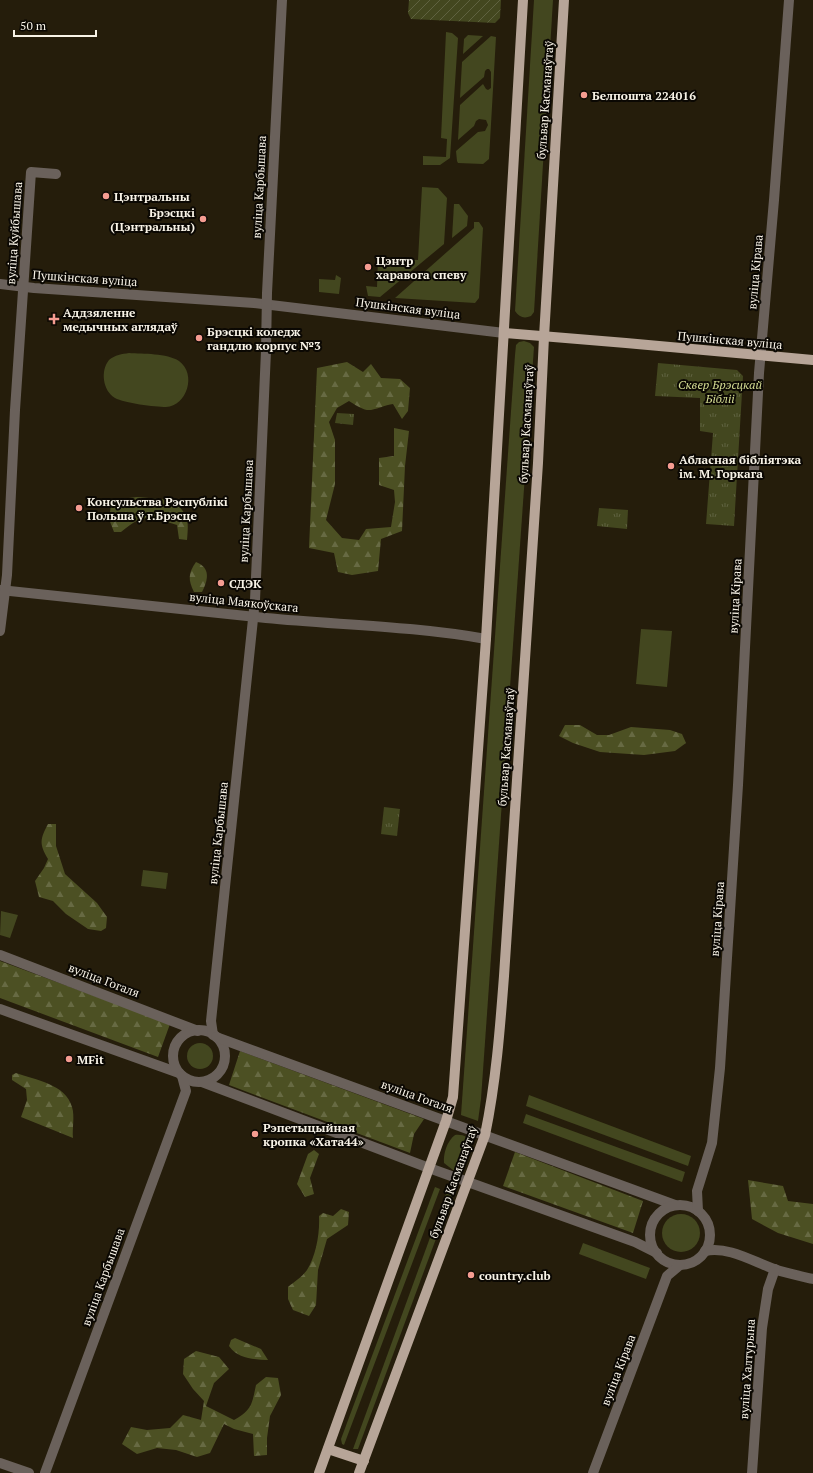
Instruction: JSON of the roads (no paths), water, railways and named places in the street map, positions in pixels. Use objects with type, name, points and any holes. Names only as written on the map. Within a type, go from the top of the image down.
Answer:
[{"type":"main road","points":[[319,1473],[446,1121],[453,1097],[486,639],[523,0]]},
{"type":"main road","name":"бульвар Касманаўтаў","points":[[359,1473],[485,1135],[492,1099],[500,1033],[538,463],[564,0]]},
{"type":"main road","name":"Пушкінская вуліца","points":[[504,333],[813,360]]},
{"type":"main road","points":[[328,1449],[364,1461]]},
{"type":"street","name":"вуліца Карбышава","points":[[208,1033],[212,1021],[253,616],[282,0]]},
{"type":"street","name":"вуліца Кірава","points":[[698,1211],[697,1190],[712,1143],[716,1119],[720,1068],[739,772],[760,356],[774,200],[789,0]]},
{"type":"street","name":"вуліца Куйбышава","points":[[0,631],[31,172],[56,174]]},
{"type":"street","name":"Пушкінская вуліца","points":[[0,284],[267,305],[504,333]]},
{"type":"street","name":"вуліца Маякоўскага","points":[[3,590],[253,616],[406,629],[486,639]]},
{"type":"street","name":"вуліца Гогаля","points":[[0,955],[446,1121],[679,1205],[691,1207],[698,1211]]},
{"type":"street","points":[[0,1009],[181,1074],[190,1080],[200,1082],[429,1168],[635,1242],[670,1263],[680,1265],[691,1263],[699,1258],[705,1251],[710,1239],[710,1234]]},
{"type":"street","points":[[190,1032],[208,1033],[223,1048],[225,1060],[223,1068],[210,1080],[200,1082],[186,1091],[181,1074],[175,1066],[174,1058],[176,1046],[183,1036],[190,1032]]},
{"type":"street","name":"вуліца Карбышава","points":[[45,1473],[186,1091]]},
{"type":"street","name":"вуліца Кірава","points":[[679,1205],[697,1190]]},
{"type":"street","points":[[667,1276],[659,1256],[652,1245],[650,1236],[651,1227],[661,1212],[669,1207],[679,1205]]},
{"type":"street","points":[[698,1211],[704,1217],[714,1242],[726,1251]]},
{"type":"street","points":[[705,1251],[713,1249],[726,1251],[775,1269],[813,1279]]},
{"type":"street","name":"вуліца Кірава","points":[[593,1473],[667,1276],[680,1265]]},
{"type":"street","name":"вуліца Халтурына","points":[[752,1473],[762,1328],[768,1289],[775,1269]]},
{"type":"street","points":[[0,1463],[29,1473]]},
{"type":"place","name":"Белпошта 224016","points":[[584,95]]},
{"type":"place","name":"Цэнтральны","points":[[106,196]]},
{"type":"place","name":"Брэсцкі (Цэнтральны)","points":[[203,219]]},
{"type":"place","name":"Цэнтр харавога спеву","points":[[368,267]]},
{"type":"place","name":"Аддзяленне медычных аглядаў","points":[[54,319]]},
{"type":"place","name":"Брэсцкі коледж гандлю корпус №3","points":[[199,338]]},
{"type":"place","name":"Абласная бібліятэка ім. М. Горкага","points":[[671,466]]},
{"type":"place","name":"Консульства Рэспублікі Польша ў г.Брэсце","points":[[79,508]]},
{"type":"place","name":"СДЭК","points":[[221,583]]},
{"type":"place","name":"MFit","points":[[69,1059]]},
{"type":"place","name":"Рэпетыцыйная кропка «Хата44»","points":[[255,1134]]},
{"type":"place","name":"country.club","points":[[471,1275]]},
{"type":"park label","name":"Сквер Брэсцкай Бібліі","points":[[720,391]]}]
